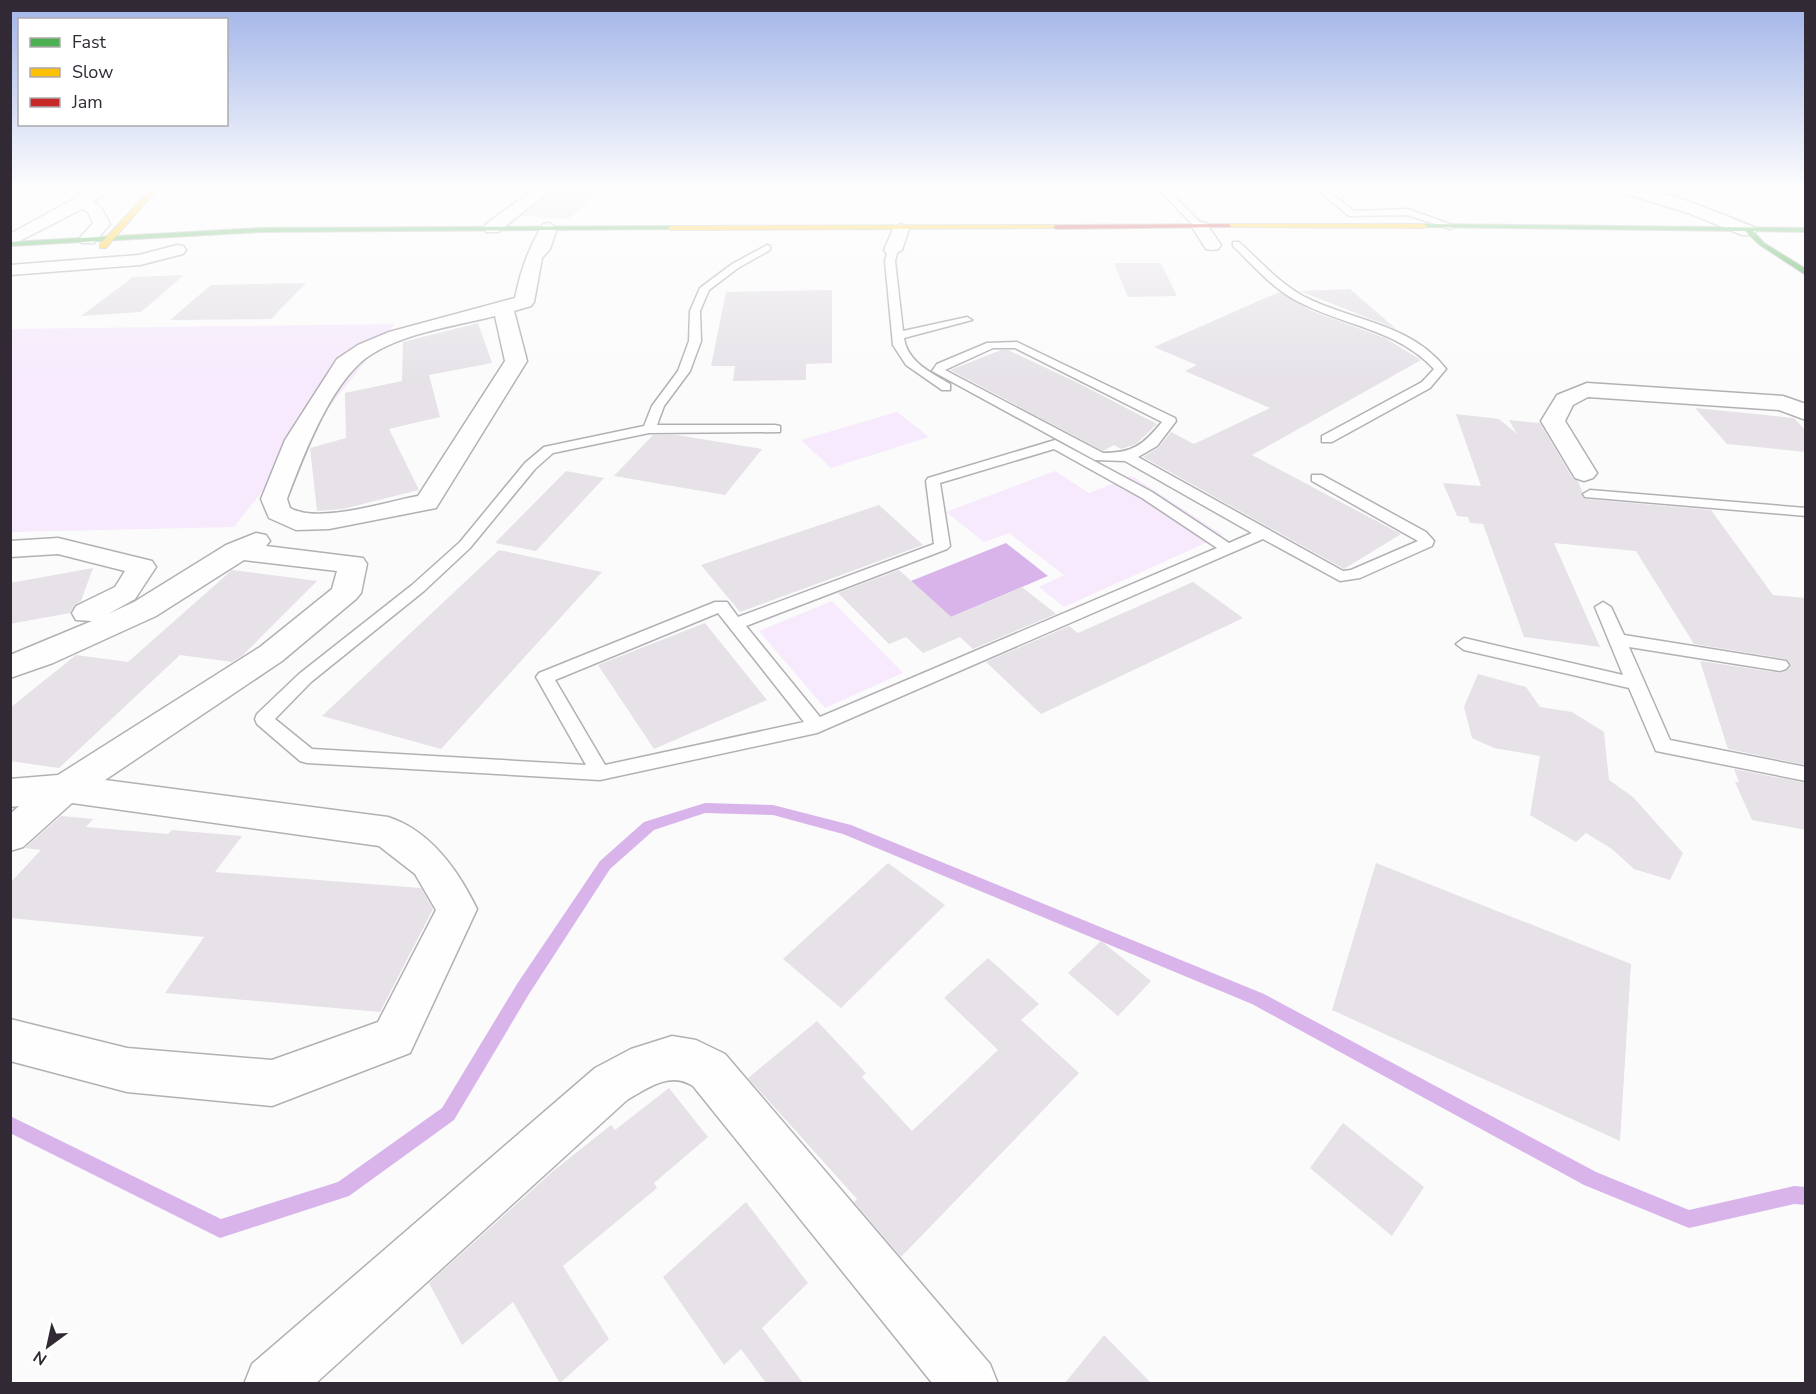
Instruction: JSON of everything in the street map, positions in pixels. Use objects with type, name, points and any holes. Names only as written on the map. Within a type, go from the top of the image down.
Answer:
[{"type":"street","points":[[10,258],[89,252]]},
{"type":"street","points":[[90,252],[140,260],[173,252]]},
{"type":"street","points":[[10,270],[90,252]]},
{"type":"street","points":[[296,522],[278,512],[274,499],[297,440],[345,364],[364,349],[396,336],[524,302],[533,257],[542,252]]},
{"type":"street","points":[[1774,252],[1806,273]]},
{"type":"street","points":[[10,667],[42,656],[145,609],[236,551],[296,522],[329,521],[427,502],[516,361],[503,307]]},
{"type":"street","points":[[1587,483],[1552,421],[1558,405],[1566,396],[1587,390],[1783,403],[1806,413]]},
{"type":"street","points":[[10,549],[58,546],[142,567],[125,593],[10,652]]},
{"type":"street","points":[[10,836],[65,788],[271,654],[346,593],[353,564],[236,551]]},
{"type":"street","points":[[10,793],[65,788],[388,832],[429,863],[457,909],[394,1038],[272,1083],[127,1070],[10,1040]]},
{"type":"street","points":[[272,1383],[611,1084],[649,1062],[682,1056],[697,1061],[709,1070],[970,1383]]},
{"type":"lane","points":[[649,429],[658,406],[684,371],[695,341],[695,311],[705,288],[735,266],[764,252]]},
{"type":"lane","points":[[892,252],[890,261],[899,345],[910,363],[931,379],[1148,495],[1230,550]]},
{"type":"lane","points":[[1245,252],[1297,297],[1404,339],[1428,352],[1440,369],[1426,385],[1328,439]]},
{"type":"lane","points":[[898,336],[967,320]]},
{"type":"lane","points":[[1128,457],[1152,443],[1170,421],[1017,345],[991,345],[941,366],[938,371],[1100,457],[1128,457],[1340,576],[1354,575],[1424,546],[1426,541],[1421,535],[1317,478]]},
{"type":"lane","points":[[775,429],[649,429],[549,450],[530,466],[465,545],[418,588],[305,678],[264,719],[307,756],[600,773],[817,726],[1113,597],[1230,550],[1262,534]]},
{"type":"lane","points":[[735,624],[942,546],[933,481],[1055,444]]},
{"type":"lane","points":[[1587,483],[1806,512]]},
{"type":"lane","points":[[600,773],[545,677],[720,606],[817,726]]},
{"type":"lane","points":[[1603,607],[1663,746],[1806,774]]},
{"type":"lane","points":[[1618,640],[1780,666]]},
{"type":"lane","points":[[1464,644],[1636,684]]},
{"type":"shaded area","points":[[395,324],[234,527],[11,532],[10,329]]},
{"type":"shaded area","points":[[897,412],[929,437],[831,468],[801,440]]},
{"type":"shaded area","points":[[1055,471],[1089,493],[1132,476],[1223,535],[1064,607],[1039,587],[1064,575],[1009,533],[984,542],[946,512]]},
{"type":"shaded area","points":[[1006,543],[1048,576],[951,617],[911,581]]},
{"type":"shaded area","points":[[832,601],[903,673],[825,708],[759,631]]},
{"type":"building","points":[[1114,263],[1161,263],[1177,296],[1128,297]]},
{"type":"building","points":[[184,275],[141,312],[81,316],[133,277]]},
{"type":"building","points":[[306,283],[271,319],[170,320],[211,285]]},
{"type":"building","points":[[1350,289],[1396,329],[1300,291]]},
{"type":"building","points":[[832,290],[832,363],[806,364],[806,380],[733,381],[735,366],[711,366],[726,292]]},
{"type":"building","points":[[1279,292],[1312,311],[1385,338],[1421,360],[1252,455],[1401,534],[1344,569],[1143,457],[1159,447],[1171,432],[1194,444],[1270,408],[1185,371],[1197,365],[1154,347]]},
{"type":"building","points":[[478,323],[492,363],[429,375],[440,417],[389,429],[419,490],[343,509],[317,511],[310,448],[346,438],[345,393],[402,381],[403,342]]},
{"type":"building","points":[[1001,350],[1008,350],[1078,383],[1157,424],[1136,444],[1121,449],[1114,445],[1103,451],[950,370]]},
{"type":"building","points":[[1695,408],[1794,418],[1806,431],[1806,452],[1727,444]]},
{"type":"building","points":[[1456,414],[1499,419],[1517,434],[1509,420],[1540,423],[1573,479],[1578,481],[1585,499],[1711,510],[1773,595],[1806,598],[1806,765],[1728,749],[1700,661],[1780,673],[1788,670],[1791,664],[1786,659],[1694,644],[1636,551],[1554,543],[1600,647],[1524,637],[1483,524],[1470,523],[1468,517],[1457,516],[1443,483],[1481,486]]},
{"type":"building","points":[[653,435],[677,435],[762,449],[725,495],[614,476]]},
{"type":"building","points":[[566,471],[604,478],[536,551],[495,543]]},
{"type":"building","points":[[879,505],[923,545],[740,612],[701,565]]},
{"type":"building","points":[[499,550],[602,572],[441,749],[322,716]]},
{"type":"building","points":[[93,568],[81,601],[74,605],[70,613],[10,624],[10,583]]},
{"type":"building","points":[[232,570],[317,581],[242,656],[232,662],[180,655],[59,768],[10,761],[10,708],[76,655],[128,662]]},
{"type":"building","points":[[899,570],[951,617],[1022,587],[1056,614],[973,649],[960,637],[923,653],[906,637],[889,644],[838,593]]},
{"type":"building","points":[[1193,582],[1243,618],[1041,714],[986,662],[1069,626],[1078,633]]},
{"type":"building","points":[[705,623],[767,700],[654,749],[598,665]]},
{"type":"building","points":[[1478,674],[1526,687],[1540,707],[1572,712],[1604,732],[1609,780],[1633,797],[1683,853],[1670,880],[1634,869],[1612,849],[1586,833],[1576,842],[1530,815],[1540,756],[1494,748],[1472,738],[1464,707]]},
{"type":"building","points":[[1734,769],[1806,783],[1806,830],[1752,820],[1735,782],[1739,782]]},
{"type":"building","points":[[61,816],[93,819],[86,827],[168,834],[172,830],[242,836],[215,872],[421,888],[433,909],[380,1012],[165,993],[204,937],[10,918],[10,883],[41,850],[25,848]]},
{"type":"building","points":[[888,863],[945,905],[841,1008],[783,959]]},
{"type":"building","points":[[1376,863],[1631,964],[1620,1141],[1332,1010]]},
{"type":"building","points":[[1101,941],[1151,981],[1118,1016],[1068,973]]},
{"type":"building","points":[[988,958],[1039,1004],[1021,1020],[1079,1073],[901,1257],[854,1202],[857,1199],[748,1078],[817,1021],[866,1073],[862,1077],[912,1131],[998,1050],[944,998]]},
{"type":"building","points":[[669,1088],[708,1137],[654,1183],[657,1188],[563,1266],[609,1339],[560,1383],[513,1302],[462,1345],[429,1283],[552,1172],[611,1125],[615,1130]]},
{"type":"building","points":[[1343,1123],[1424,1187],[1392,1236],[1310,1168]]},
{"type":"building","points":[[746,1202],[808,1283],[762,1328],[803,1383],[766,1383],[741,1349],[724,1365],[663,1277]]},
{"type":"building","points":[[1104,1335],[1151,1383],[1065,1383]]},
{"type":"waterway","points":[[10,1124],[220,1229],[343,1190],[448,1114],[523,989],[605,865],[649,826],[705,808],[773,810],[846,829],[1258,999],[1590,1179],[1689,1219],[1794,1195],[1806,1196]]},
{"type":"traffic: fast","points":[[1774,252],[1806,273]]}]
